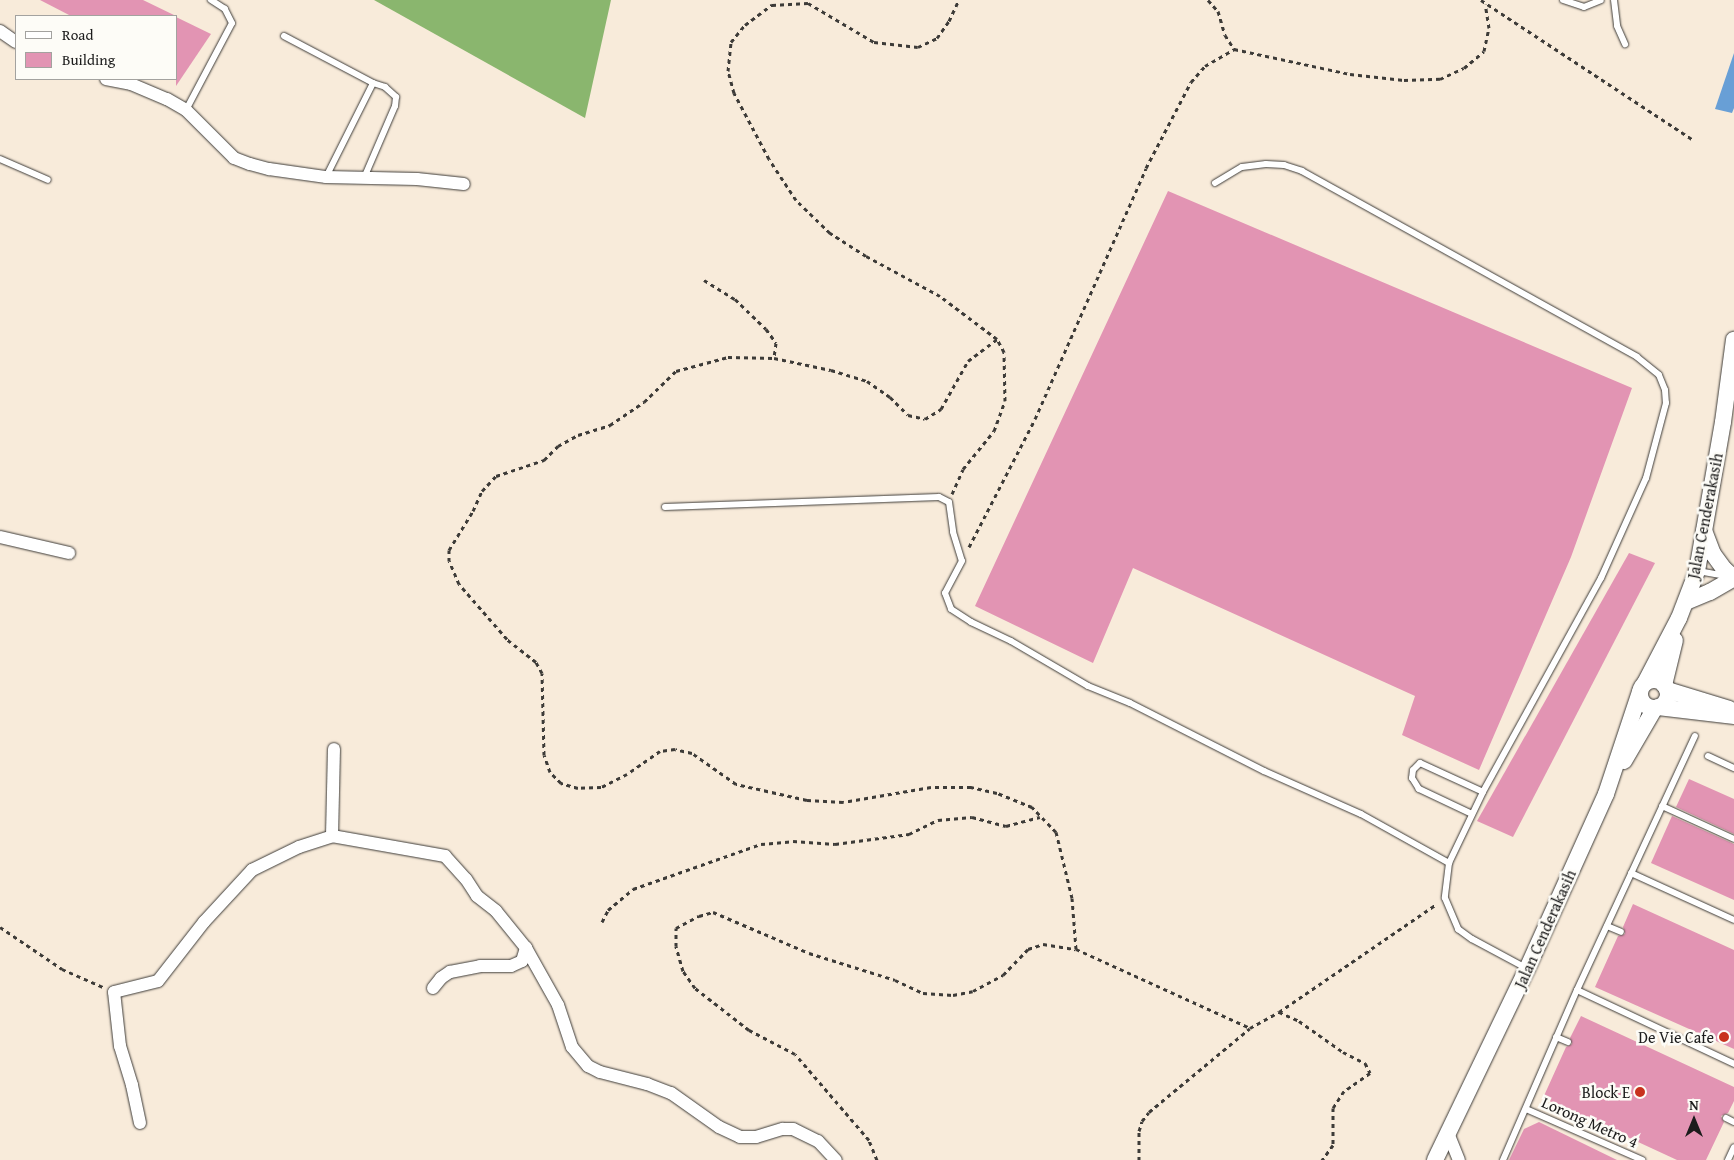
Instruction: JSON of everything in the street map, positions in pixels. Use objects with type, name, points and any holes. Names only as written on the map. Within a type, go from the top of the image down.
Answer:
[{"type":"street","points":[[0,31],[15,41]]},
{"type":"street","points":[[111,80],[131,84],[168,99],[186,110],[234,158],[269,170],[326,177],[464,184]]},
{"type":"street","name":"Jalan Cenderakasih","points":[[1435,1160],[1527,969],[1606,794],[1642,688],[1686,602],[1697,571],[1726,422],[1734,340]]},
{"type":"street","points":[[1686,602],[1710,592],[1734,578],[1724,569],[1713,554],[1704,530]]},
{"type":"street","points":[[0,537],[69,553]]},
{"type":"street","points":[[1606,794],[1656,708],[1666,701],[1666,688],[1679,618]]},
{"type":"street","points":[[1734,711],[1666,688],[1657,680],[1642,688],[1644,704],[1656,708],[1734,716]]},
{"type":"street","points":[[332,836],[334,749]]},
{"type":"street","points":[[140,1123],[132,1085],[120,1046],[114,992],[158,981],[204,922],[252,870],[300,846],[332,836],[445,856],[477,896],[496,911],[526,948],[558,1005],[572,1047],[588,1066],[600,1072],[647,1084],[671,1094],[719,1128],[740,1137],[793,1129],[818,1141],[836,1160]]},
{"type":"street","points":[[433,988],[441,978],[450,972],[480,966],[511,966],[522,960],[526,948]]},
{"type":"street","points":[[1448,1133],[1459,1160]]},
{"type":"lane","points":[[186,110],[232,23],[225,10],[211,0]]},
{"type":"lane","points":[[1563,0],[1584,6],[1601,0]]},
{"type":"lane","points":[[1614,0],[1617,26],[1625,44]]},
{"type":"lane","points":[[284,36],[392,91],[396,97],[395,106],[364,178]]},
{"type":"lane","points":[[326,177],[373,83]]},
{"type":"lane","points":[[0,159],[48,180]]},
{"type":"lane","points":[[1215,183],[1242,167],[1266,164],[1284,165],[1302,170],[1636,357],[1659,376],[1665,390],[1666,403],[1646,478],[1588,603],[1483,792],[1449,863],[1445,898],[1458,929],[1472,939],[1527,969]]},
{"type":"lane","points":[[665,507],[939,497],[949,502],[953,532],[962,561],[945,593],[951,609],[971,622],[1011,641],[1088,686],[1137,707],[1264,771],[1361,814],[1449,863]]},
{"type":"lane","points":[[1697,571],[1734,578]]},
{"type":"lane","points":[[1504,1160],[1577,990],[1695,736]]},
{"type":"lane","points":[[1708,756],[1734,768]]},
{"type":"lane","points":[[1472,814],[1419,789],[1412,778],[1413,770],[1420,763],[1483,792]]},
{"type":"lane","points":[[1662,806],[1734,839]]},
{"type":"lane","points":[[1631,872],[1734,920]]},
{"type":"lane","points":[[1607,926],[1621,932]]},
{"type":"lane","points":[[1577,990],[1734,1064]]},
{"type":"lane","points":[[1556,1037],[1568,1042]]},
{"type":"lane","name":"Lorong Metro 4","points":[[1526,1109],[1642,1160]]},
{"type":"lane","points":[[1726,1118],[1734,1122]]},
{"type":"lane","points":[[1728,1160],[1734,1147]]},
{"type":"path","points":[[949,502],[963,469],[994,431],[1005,401],[1004,352],[997,339],[940,296],[830,233],[796,200],[769,159],[734,93],[728,71],[731,42],[745,25],[772,5],[808,2],[874,42],[918,47],[937,38],[959,4],[959,0]]},
{"type":"path","points":[[1208,0],[1218,10],[1224,35],[1234,49],[1350,74],[1404,80],[1440,79],[1464,68],[1484,51],[1489,28],[1485,4]]},
{"type":"path","points":[[1481,0],[1692,140]]},
{"type":"path","points":[[962,561],[1035,419],[1146,168],[1191,82],[1205,66],[1234,49]]},
{"type":"path","points":[[704,280],[735,299],[766,329],[776,343],[774,358]]},
{"type":"path","points":[[997,339],[968,361],[941,409],[925,419],[908,415],[890,397],[867,381],[831,370],[774,358],[728,357],[676,371],[644,402],[610,425],[578,435],[558,446],[544,460],[496,476],[482,491],[473,511],[454,540],[449,550],[449,561],[459,584],[507,639],[536,662],[542,673],[544,754],[550,772],[561,783],[578,788],[601,788],[627,774],[660,751],[675,749],[692,753],[736,784],[807,800],[843,802],[931,787],[971,787],[997,792],[1032,807],[1056,832],[1072,898],[1076,949]]},
{"type":"path","points":[[602,922],[608,910],[633,889],[761,844],[793,841],[836,844],[909,834],[938,820],[972,817],[1006,826],[1040,817]]},
{"type":"path","points":[[1139,1160],[1139,1131],[1142,1121],[1149,1112],[1250,1028],[1279,1012],[1445,898]]},
{"type":"path","points":[[878,1160],[869,1140],[795,1054],[749,1030],[695,988],[683,971],[676,946],[676,928],[699,916],[713,912],[809,953],[895,980],[923,993],[953,995],[973,991],[1003,975],[1028,949],[1042,944],[1076,949],[1250,1028]]},
{"type":"path","points":[[0,927],[62,968],[114,992]]},
{"type":"path","points":[[1279,1012],[1299,1021],[1343,1052],[1365,1063],[1370,1073],[1344,1091],[1333,1108],[1333,1145],[1322,1160]]},
{"type":"green space","points":[[374,0],[611,0],[585,118]]},
{"type":"water","points":[[1734,53],[1734,108],[1732,113],[1715,109]]},
{"type":"building","points":[[40,0],[143,0],[174,15],[69,15]]},
{"type":"building","points":[[178,18],[211,34],[176,86],[176,80],[178,80]]},
{"type":"building","points":[[1168,191],[1632,388],[1571,557],[1479,770],[1402,735],[1415,696],[1133,568],[1093,663],[975,606]]},
{"type":"building","points":[[1629,553],[1655,563],[1513,837],[1477,821]]},
{"type":"building","points":[[1689,779],[1734,799],[1734,834],[1676,807]]},
{"type":"building","points":[[1672,816],[1734,844],[1734,900],[1651,863]]},
{"type":"building","points":[[1633,904],[1734,950],[1734,1049],[1595,987],[1618,936],[1625,934],[1623,927]]},
{"type":"building","name":"Block E","points":[[1581,1016],[1734,1087],[1734,1101],[1728,1113],[1721,1116],[1724,1122],[1706,1160],[1677,1160],[1543,1098],[1566,1047],[1572,1044],[1570,1038]]},
{"type":"building","points":[[1539,1122],[1617,1160],[1509,1160],[1524,1129]]},
{"type":"place","name":"De Vie Cafe","points":[[1724,1037]]},
{"type":"place","name":"Block E","points":[[1640,1092]]}]
